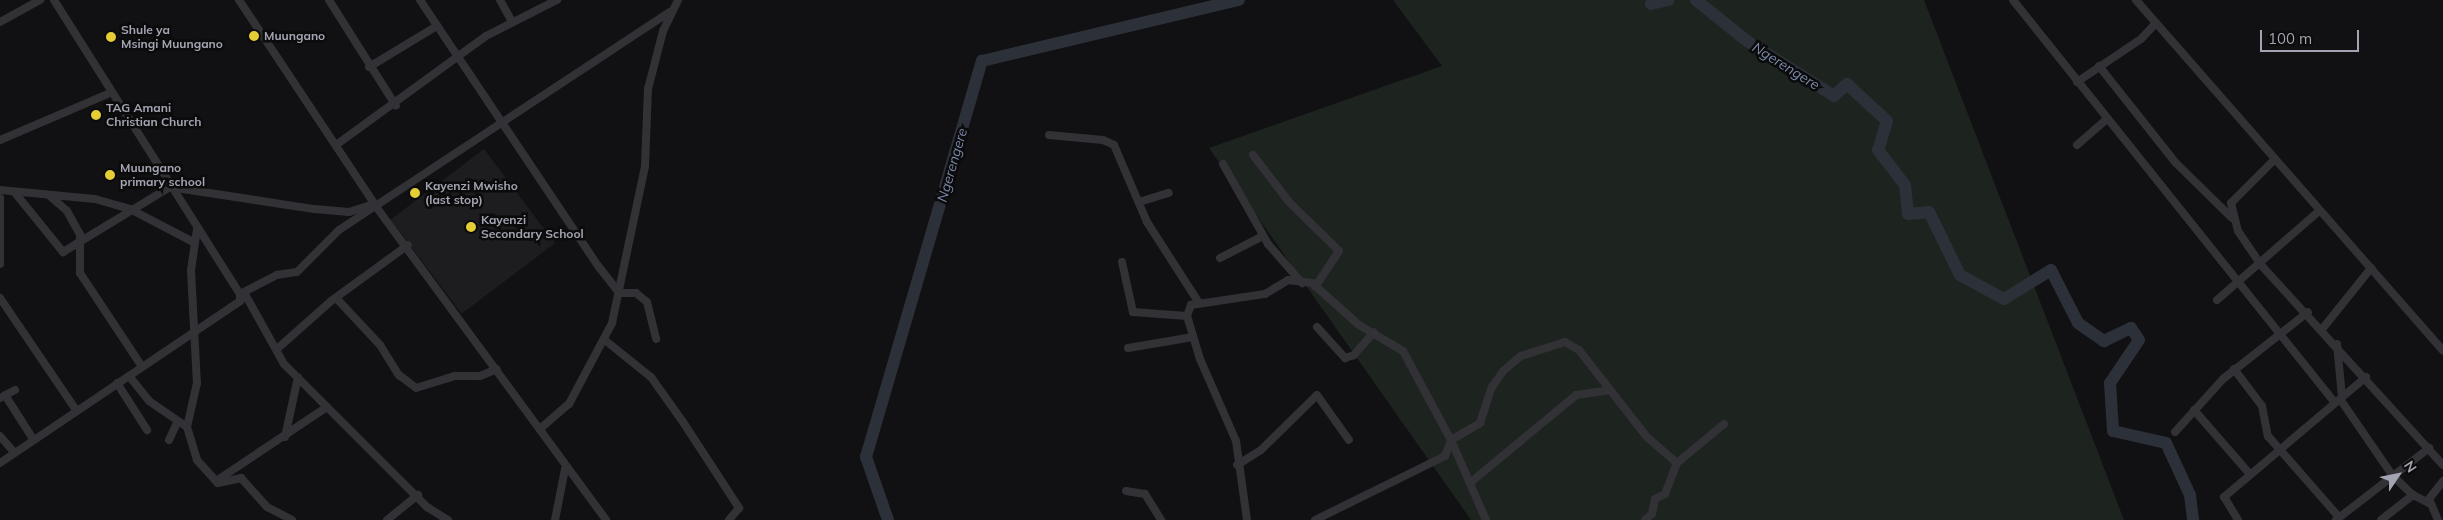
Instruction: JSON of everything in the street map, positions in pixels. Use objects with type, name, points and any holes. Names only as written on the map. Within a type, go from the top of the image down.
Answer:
[{"type":"street","points":[[0,22],[40,0]]},
{"type":"street","points":[[54,0],[110,93],[277,350],[298,377],[327,406],[418,495],[448,520]]},
{"type":"street","points":[[239,0],[376,206],[408,245],[541,428],[565,469],[606,520]]},
{"type":"street","points":[[329,0],[369,67],[396,106]]},
{"type":"street","points":[[420,0],[499,124],[619,293]]},
{"type":"street","points":[[500,0],[511,20]]},
{"type":"street","points":[[336,146],[396,106],[457,57],[511,20],[532,16],[557,0]]},
{"type":"street","points":[[0,463],[129,376],[140,365],[240,301],[242,294],[277,275],[297,272],[339,230],[669,12],[678,0]]},
{"type":"street","points":[[2013,0],[2106,120],[2237,280],[2278,336],[2339,399],[2393,476],[2413,496],[2429,502],[2438,520]]},
{"type":"street","points":[[2136,0],[2443,351]]},
{"type":"street","points":[[541,428],[569,404],[606,341],[619,293],[645,166],[648,89],[669,12]]},
{"type":"street","points":[[2077,82],[2141,39],[2156,23]]},
{"type":"street","points":[[369,67],[437,26]]},
{"type":"street","points":[[2099,66],[2176,163],[2234,220],[2258,261],[2323,328],[2443,465]]},
{"type":"street","points":[[0,140],[110,93]]},
{"type":"street","points":[[2077,145],[2106,120]]},
{"type":"street","points":[[1049,135],[1110,143],[1125,162],[1139,202],[1154,234],[1199,303]]},
{"type":"street","points":[[1253,155],[1289,202],[1339,251],[1315,287]]},
{"type":"street","points":[[2234,220],[2231,203],[2275,159]]},
{"type":"street","points":[[1223,164],[1263,236],[1302,283]]},
{"type":"street","points":[[16,194],[63,252],[82,242],[130,209],[170,187],[314,209],[349,212],[376,206]]},
{"type":"street","points":[[0,190],[16,194],[95,199],[130,209],[193,242]]},
{"type":"street","points":[[1139,202],[1169,193]]},
{"type":"street","points":[[51,197],[67,211],[82,242],[80,273],[140,365]]},
{"type":"street","points":[[0,198],[0,264]]},
{"type":"street","points":[[2218,300],[2258,261],[2320,211]]},
{"type":"street","points":[[197,229],[193,242],[197,383],[187,427],[197,460],[215,481]]},
{"type":"street","points":[[1220,258],[1263,236]]},
{"type":"street","points":[[277,350],[408,245]]},
{"type":"street","points":[[1122,262],[1133,312],[1187,316]]},
{"type":"street","points":[[2323,328],[2371,268]]},
{"type":"street","points":[[1246,520],[1237,465],[1236,441],[1193,337],[1187,316],[1191,305],[1265,294],[1288,280],[1315,287],[1410,360],[1471,482],[1486,520]]},
{"type":"street","points":[[619,293],[636,293],[647,302],[656,339]]},
{"type":"street","points":[[0,298],[76,410]]},
{"type":"street","points":[[338,300],[380,345],[399,375],[416,388],[455,376],[480,376],[497,369]]},
{"type":"street","points":[[2175,432],[2234,369],[2308,312]]},
{"type":"street","points":[[1317,327],[1345,358],[1354,356],[1374,332]]},
{"type":"street","points":[[1128,348],[1193,337]]},
{"type":"street","points":[[606,341],[652,377],[683,422],[739,508],[729,520]]},
{"type":"street","points":[[1315,520],[1445,456],[1451,440],[1480,423],[1492,387],[1503,371],[1536,350],[1572,344],[1647,437],[1677,464]]},
{"type":"street","points":[[2336,344],[2339,399]]},
{"type":"street","points":[[2234,369],[2262,406],[2266,431],[2279,450],[2338,519],[2429,448]]},
{"type":"street","points":[[129,376],[150,400],[187,427]]},
{"type":"street","points":[[285,437],[298,377]]},
{"type":"street","points":[[2238,520],[2222,500],[2249,473],[2366,377]]},
{"type":"street","points":[[117,383],[147,430]]},
{"type":"street","points":[[15,390],[2,397],[33,439]]},
{"type":"street","points":[[1471,482],[1576,395],[1610,390]]},
{"type":"street","points":[[1237,465],[1260,450],[1317,395],[1349,440]]},
{"type":"street","points":[[215,481],[285,437],[327,406]]},
{"type":"street","points":[[2194,410],[2249,473]]},
{"type":"street","points":[[169,440],[178,422]]},
{"type":"street","points":[[1645,520],[1652,514],[1655,499],[1664,494],[1677,464],[1724,424]]},
{"type":"street","points":[[0,436],[14,452]]},
{"type":"street","points":[[555,520],[565,469]]},
{"type":"street","points":[[215,481],[241,478],[267,507],[292,520]]},
{"type":"street","points":[[2429,502],[2443,481]]},
{"type":"street","points":[[1126,492],[1145,494],[1161,520]]},
{"type":"street","points":[[387,520],[418,495]]},
{"type":"street","points":[[2381,520],[2413,496]]},
{"type":"shaded area","points":[[1393,0],[1924,0],[2124,520],[1471,520],[1209,148],[1442,66]]},
{"type":"shaded area","name":"Kayenzi Secondary School","points":[[484,149],[555,243],[462,314],[391,219]]},
{"type":"waterway","name":"Ngerengere","points":[[888,520],[866,457],[982,61],[1239,0]]},
{"type":"waterway","name":"Ngerengere","points":[[1653,0],[1651,4],[1669,0]]},
{"type":"waterway","name":"Ngerengere","points":[[1696,0],[1747,41],[1834,96],[1847,84],[1887,121],[1878,150],[1905,185],[1908,214],[1929,212],[1960,275],[2004,299],[2051,270],[2078,323],[2104,341],[2131,328],[2139,340],[2110,383],[2113,431],[2166,443],[2190,495],[2193,520]]},
{"type":"place","name":"Muungano","points":[[254,36]]},
{"type":"place","name":"Shule ya Msingi Muungano","points":[[111,37]]},
{"type":"place","name":"TAG Amani Christian Church","points":[[96,115]]},
{"type":"place","name":"Muungano primary school","points":[[110,175]]},
{"type":"place","name":"Kayenzi Mwisho (last stop)","points":[[415,193]]},
{"type":"place","name":"Kayenzi Secondary School","points":[[471,227]]}]
